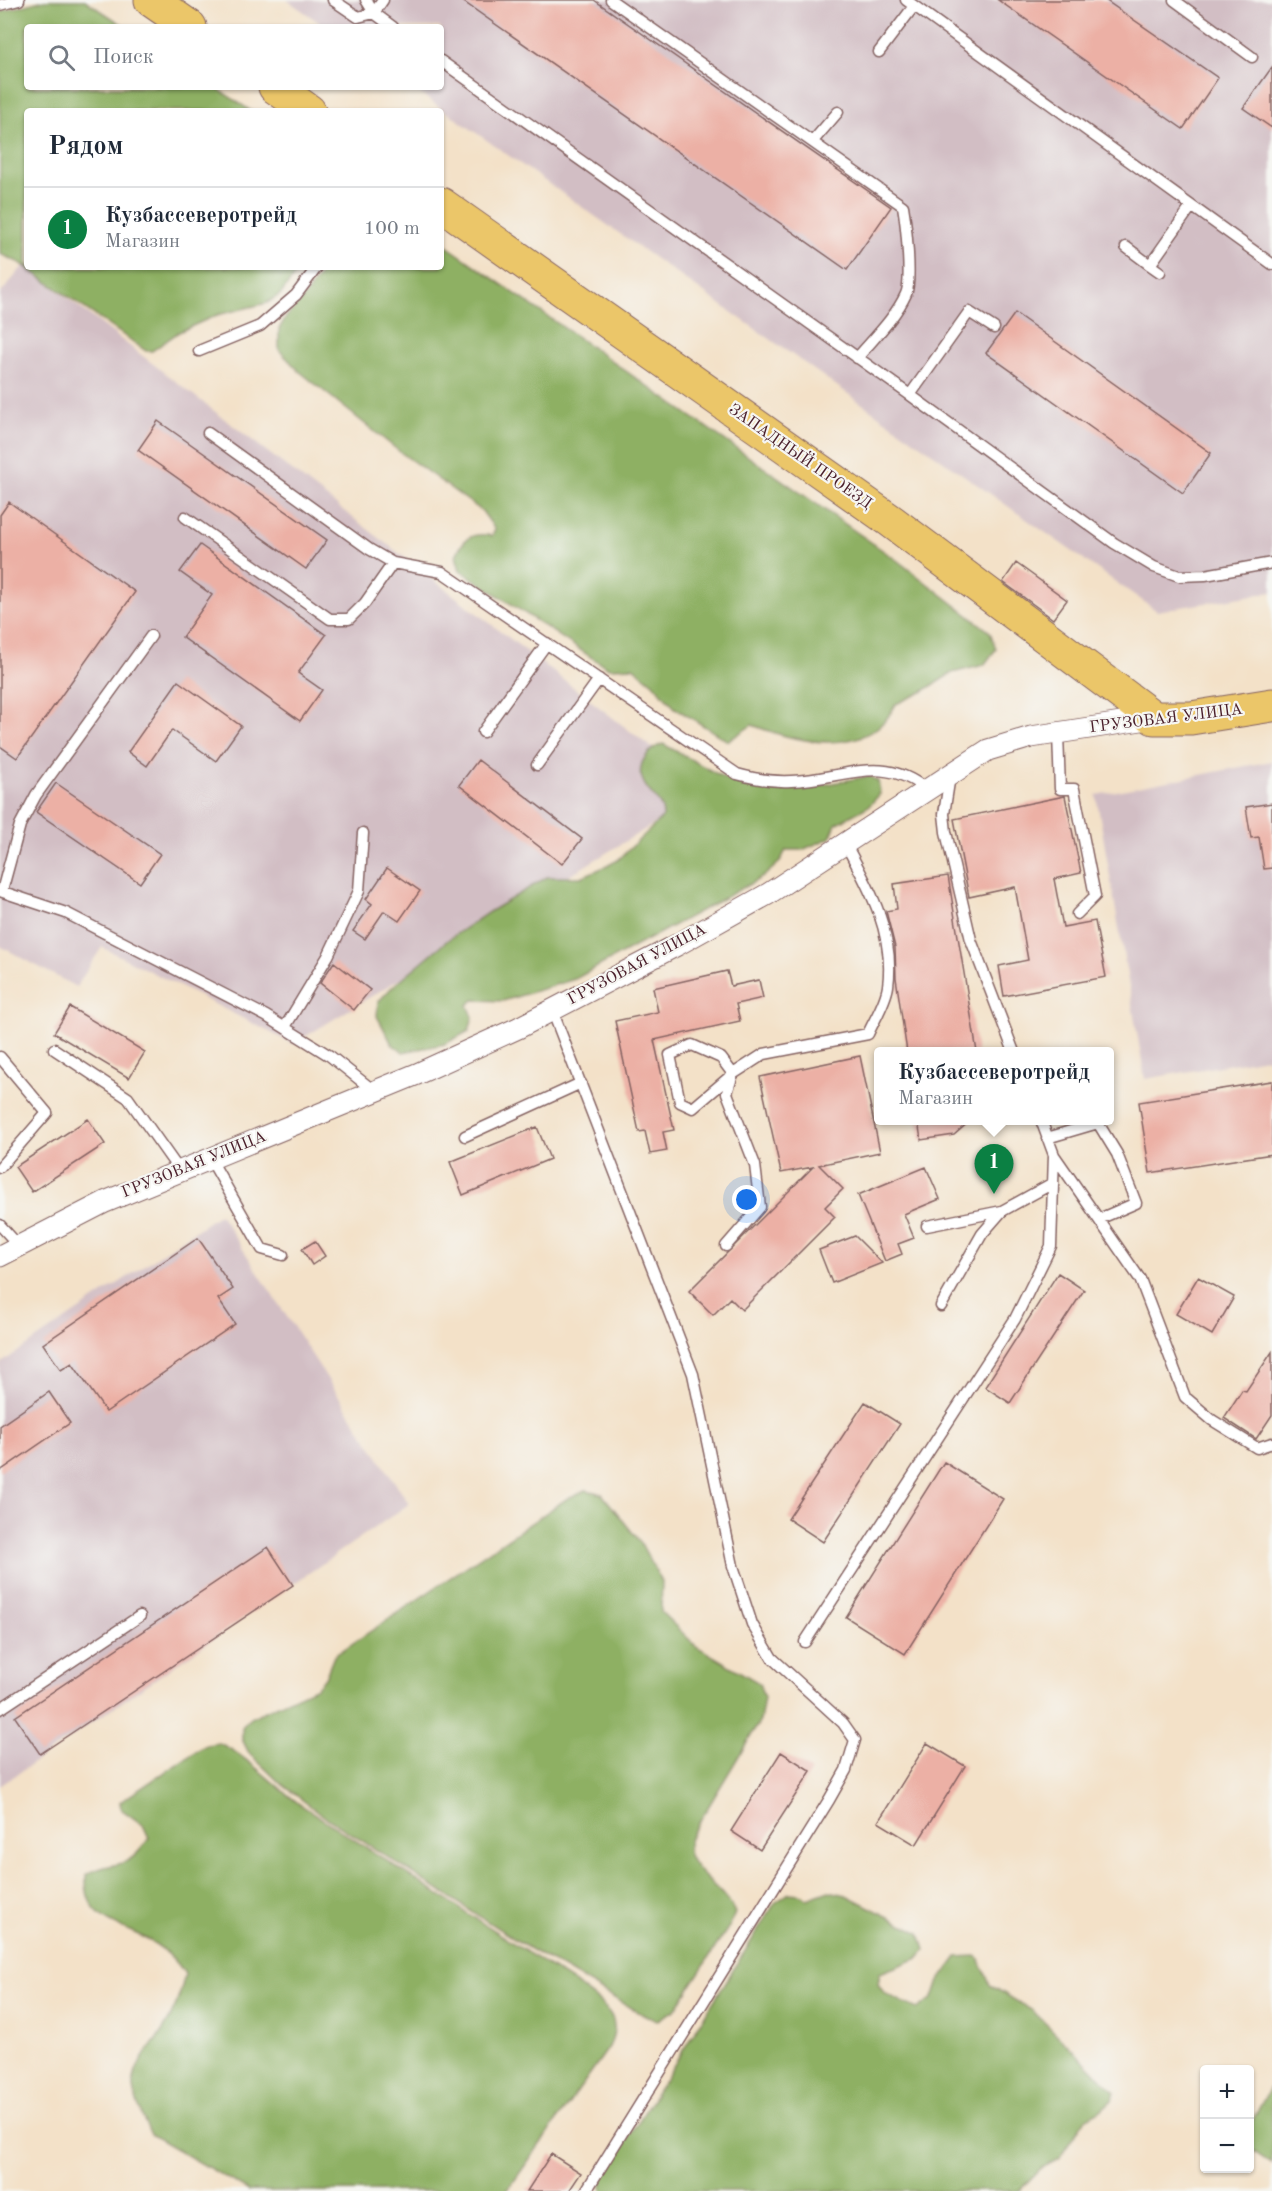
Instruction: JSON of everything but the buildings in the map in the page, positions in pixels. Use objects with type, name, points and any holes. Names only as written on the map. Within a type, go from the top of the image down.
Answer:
[{"type":"main road","points":[[151,0],[186,24]]},
{"type":"main road","points":[[279,90],[305,108]]},
{"type":"main road","name":"ЗАПАДНЫЙ ПРОЕЗД","points":[[444,206],[891,521],[1154,718]]},
{"type":"main road","name":"ГРУЗОВАЯ УЛИЦА","points":[[1154,718],[1191,718],[1272,705]]},
{"type":"street","name":"ГРУЗОВАЯ УЛИЦА","points":[[0,1256],[105,1202],[478,1048],[677,945],[846,845],[950,773],[1001,745],[1154,718]]},
{"type":"lane","points":[[0,5],[19,0]]},
{"type":"lane","points":[[333,0],[358,17],[374,13],[383,0]]},
{"type":"lane","points":[[366,0],[374,13],[389,24]]},
{"type":"lane","points":[[611,0],[903,206],[907,232],[907,292],[891,318],[857,358]]},
{"type":"lane","points":[[1174,0],[1252,57]]},
{"type":"lane","points":[[879,52],[910,3],[1272,263]]},
{"type":"lane","points":[[444,63],[1114,543],[1154,567],[1179,576],[1205,575],[1272,563]]},
{"type":"lane","points":[[813,141],[838,112]]},
{"type":"lane","points":[[1150,265],[1191,207]]},
{"type":"lane","points":[[1126,248],[1160,272]]},
{"type":"lane","points":[[199,351],[260,326],[296,295],[315,270]]},
{"type":"lane","points":[[910,395],[969,312],[994,328]]},
{"type":"lane","points":[[208,433],[393,563],[442,572],[736,774],[764,781],[793,781],[872,770],[897,771],[912,777],[927,790]]},
{"type":"lane","points":[[185,517],[330,619],[349,620],[366,603],[393,563]]},
{"type":"lane","points":[[151,636],[36,795],[20,825],[1,891],[66,913],[285,1026],[330,1056],[374,1091]]},
{"type":"lane","points":[[483,732],[546,643]]},
{"type":"lane","points":[[537,765],[599,679]]},
{"type":"lane","points":[[1058,734],[1060,789],[1074,789],[1095,896],[1077,915]]},
{"type":"lane","points":[[950,773],[944,814],[946,832],[971,940],[1012,1047]]},
{"type":"lane","points":[[285,1026],[328,956],[359,891],[363,833]]},
{"type":"lane","points":[[733,1074],[721,1058],[692,1045],[670,1055],[680,1102],[693,1108],[733,1074],[764,1054],[868,1034],[888,988],[886,940],[874,895],[846,845]]},
{"type":"lane","points":[[552,1010],[693,1374],[733,1566],[752,1624],[772,1658],[843,1723],[855,1740],[846,1770],[829,1800],[586,2191]]},
{"type":"lane","points":[[54,1049],[128,1098],[179,1170]]},
{"type":"lane","points":[[0,1057],[46,1113],[0,1167]]},
{"type":"lane","points":[[726,1246],[760,1207],[755,1166],[727,1093],[733,1074]]},
{"type":"lane","points":[[465,1136],[581,1083]]},
{"type":"lane","points":[[1043,1125],[1054,1155],[1140,1279],[1185,1397],[1239,1439],[1257,1448],[1272,1443]]},
{"type":"lane","points":[[1047,1138],[1091,1125]]},
{"type":"lane","points":[[1099,1125],[1117,1154],[1136,1203],[1099,1219]]},
{"type":"lane","points":[[805,1642],[1015,1319],[1051,1246],[1054,1155]]},
{"type":"lane","points":[[211,1160],[262,1249],[283,1255]]},
{"type":"lane","points":[[927,1226],[1002,1210],[1053,1183]]},
{"type":"lane","points":[[941,1306],[982,1234],[1002,1210]]},
{"type":"lane","points":[[0,1225],[18,1246]]},
{"type":"lane","points":[[0,1709],[140,1616]]},
{"type":"shaded area","points":[[287,0],[1272,0],[1272,592],[1157,611],[415,90],[444,90],[444,24],[322,24]]},
{"type":"shaded area","points":[[24,265],[24,270],[31,270],[708,791],[293,1044],[102,947],[76,987],[0,946],[0,294]]},
{"type":"shaded area","points":[[1272,761],[1272,1057],[1145,1079],[1096,795]]},
{"type":"shaded area","points":[[220,1214],[409,1504],[0,1786],[0,1364]]},
{"type":"green space","points":[[44,0],[85,0],[121,24],[24,24],[24,90],[220,90],[246,108],[24,108],[24,266],[0,254],[0,12]]},
{"type":"green space","points":[[444,244],[898,561],[990,632],[996,649],[984,665],[952,673],[922,692],[896,704],[884,721],[869,733],[851,740],[811,741],[770,732],[752,725],[728,741],[675,708],[653,683],[633,667],[609,668],[460,570],[456,556],[465,541],[479,535],[492,536],[495,529],[482,511],[400,452],[299,371],[279,350],[279,329],[286,317],[303,299],[323,270],[444,270]]},
{"type":"green space","points":[[30,270],[299,270],[281,294],[267,303],[217,315],[179,332],[152,351],[146,351]]},
{"type":"green space","points":[[663,744],[728,780],[752,787],[808,788],[869,776],[878,781],[880,794],[869,806],[836,824],[830,838],[802,850],[786,850],[780,862],[763,877],[575,979],[503,1001],[474,1000],[468,1005],[473,1017],[469,1031],[445,1044],[403,1052],[392,1044],[377,1016],[378,1002],[392,987],[449,939],[547,877],[581,877],[618,860],[663,817],[661,806],[643,781],[641,769],[648,753]]},
{"type":"green space","points":[[586,1490],[602,1494],[640,1542],[662,1582],[661,1612],[696,1646],[759,1683],[764,1698],[760,1721],[690,1837],[688,1846],[691,1859],[696,1867],[731,1905],[735,1913],[730,1925],[675,2010],[658,2020],[647,2017],[530,1949],[322,1815],[279,1782],[249,1753],[242,1739],[242,1727],[250,1718],[317,1687],[325,1678],[334,1656],[568,1498]]},
{"type":"green space","points":[[219,1743],[250,1763],[301,1805],[579,1986],[609,2012],[614,2027],[609,2047],[507,2191],[249,2191],[152,2135],[136,2099],[134,2078],[142,2059],[171,2017],[185,1974],[162,1948],[111,1922],[95,1910],[90,1901],[86,1875],[126,1862],[140,1850],[149,1838],[143,1825],[121,1809],[120,1802],[206,1745]]},
{"type":"green space","points":[[829,1891],[846,1895],[920,1933],[925,1950],[918,1958],[880,1973],[878,1984],[884,1993],[917,2009],[933,1998],[938,1983],[957,1957],[975,1956],[980,1960],[990,1985],[1033,2011],[1115,2092],[1112,2100],[1100,2111],[1085,2119],[1059,2159],[1040,2169],[1019,2191],[602,2191],[602,2180],[775,1903],[789,1893],[800,1894],[807,1899]]},
{"type":"green space","points":[[1272,2084],[1272,2164],[1254,2152],[1254,2118]]},
{"type":"place","name":"Кузбассеверотрейд","points":[[994,1194]]}]
